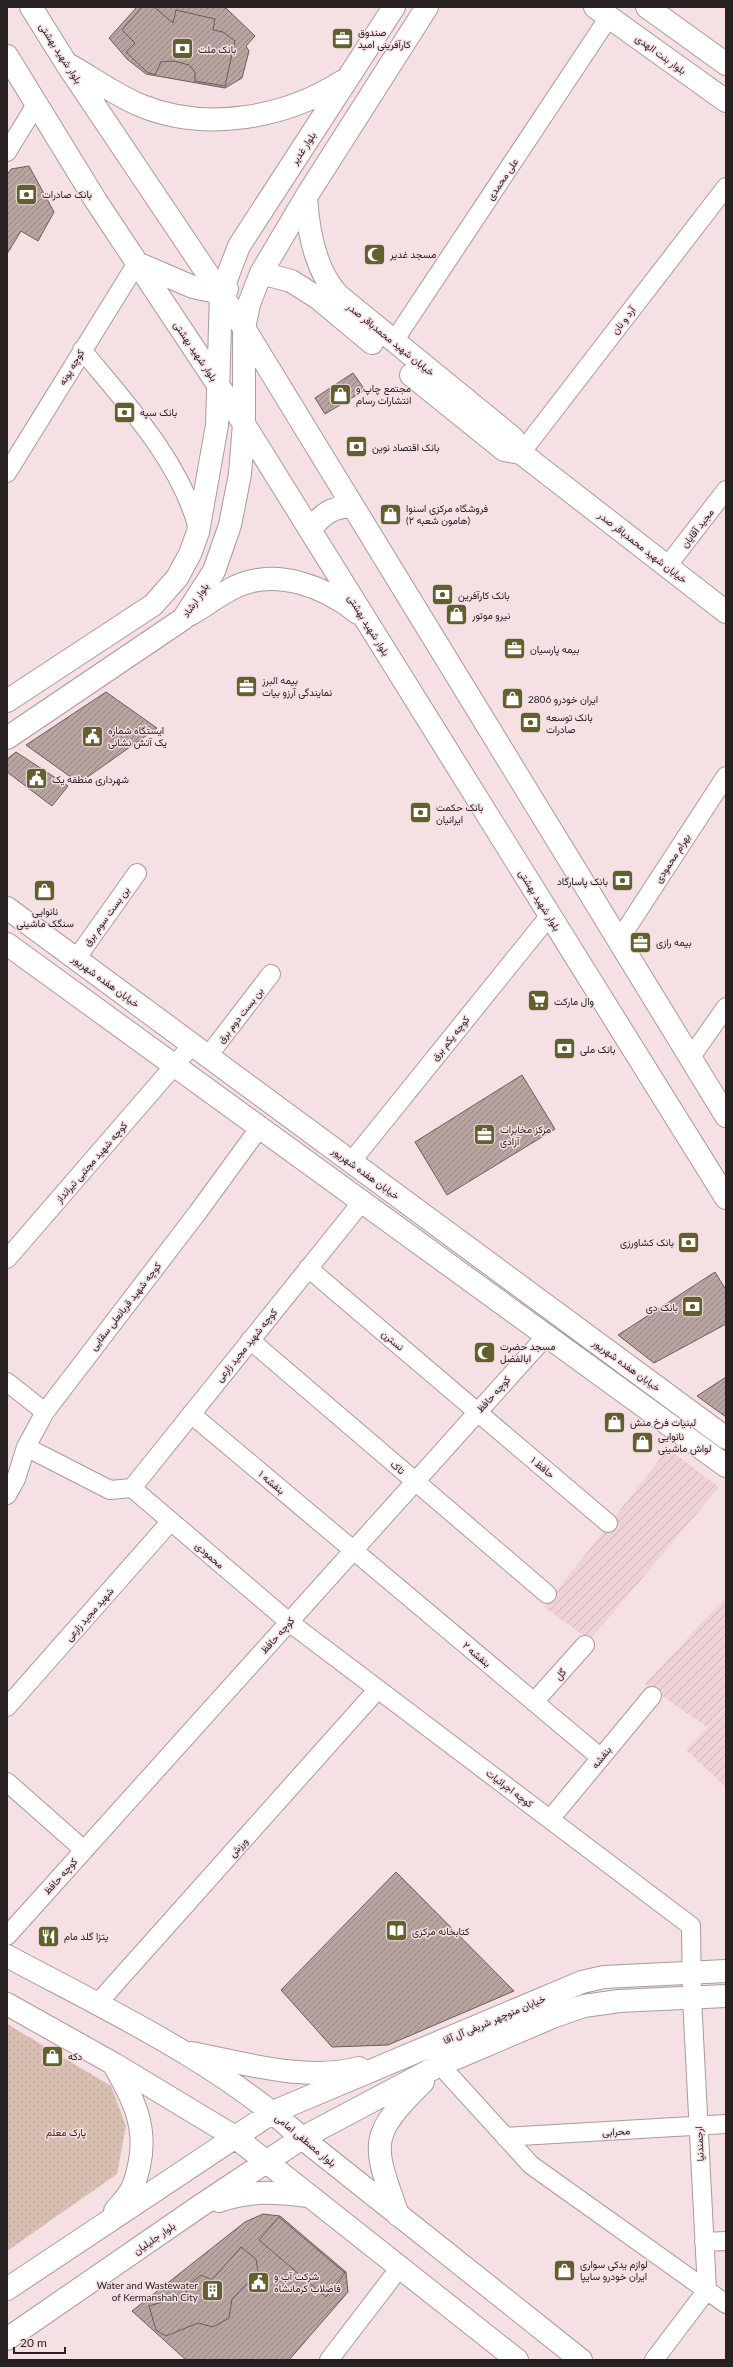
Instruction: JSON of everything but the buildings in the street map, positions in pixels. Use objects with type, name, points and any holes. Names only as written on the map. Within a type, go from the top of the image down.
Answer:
[{"type":"main road","name":"بلوار شهید بهشتی","points":[[31,7],[66,62],[244,328],[726,1116]]},
{"type":"main road","name":"بلوار غدیر","points":[[219,386],[221,293],[239,246],[394,7]]},
{"type":"main road","points":[[137,263],[193,287],[221,293],[261,273],[306,197],[427,7]]},
{"type":"main road","points":[[647,7],[726,64]]},
{"type":"main road","name":"بلوار بنت الهدی","points":[[602,12],[726,101]]},
{"type":"main road","name":"بلوار شهید بهشتی","points":[[7,56],[96,201],[244,424],[726,1198]]},
{"type":"main road","points":[[66,62],[141,106],[164,114],[200,118],[221,119],[254,116],[320,96],[347,79]]},
{"type":"main road","name":"خیابان شهید محمدباقر صدر","points":[[306,197],[308,221],[322,270],[329,285],[394,341],[513,438],[521,453],[668,565],[726,612]]},
{"type":"main road","name":"خیابان شهید محمدباقر صدر","points":[[261,273],[291,281],[318,298],[504,450],[521,453]]},
{"type":"main road","name":"بلوار ارشاد","points":[[7,738],[183,619],[214,571],[228,532],[240,474],[244,424],[244,328],[249,304],[261,273]]},
{"type":"main road","points":[[7,701],[153,604],[177,578],[190,554],[198,532],[212,462],[219,386]]},
{"type":"main road","points":[[310,530],[328,511],[340,507],[352,506]]},
{"type":"main road","points":[[183,619],[237,586],[260,581],[284,579],[314,587],[343,602],[366,620]]},
{"type":"main road","points":[[39,680],[55,705]]},
{"type":"main road","name":"خیابان هفده شهریور","points":[[7,908],[726,1438]]},
{"type":"main road","points":[[10,952],[176,1066],[260,1127],[360,1203],[546,1335],[726,1466]]},
{"type":"main road","name":"بلوار مصطفی امامی","points":[[7,1956],[97,2004],[182,2052],[273,2112],[302,2138],[582,2360]]},
{"type":"main road","name":"خیابان منوچهر شریفی آل آقا","points":[[273,2112],[582,1982],[604,1978],[726,1971]]},
{"type":"main road","points":[[302,2138],[440,2065],[555,2016],[584,2006],[619,2001],[726,1996]]},
{"type":"main road","points":[[7,2004],[114,2064],[235,2137],[308,2196],[401,2266],[517,2360]]},
{"type":"main road","points":[[182,2052],[269,2068],[306,2072],[345,2071],[410,2054]]},
{"type":"main road","points":[[105,2224],[131,2191],[141,2156],[141,2121],[133,2098],[114,2064]]},
{"type":"main road","points":[[398,2215],[379,2158],[379,2139],[389,2118],[440,2065]]},
{"type":"main road","points":[[7,2289],[273,2112]]},
{"type":"main road","name":"بلوار جلیلیان","points":[[7,2339],[197,2208],[267,2163],[302,2138]]},
{"type":"main road","points":[[197,2208],[241,2194],[261,2192],[308,2196]]},
{"type":"street","name":"علی محمدی","points":[[394,341],[602,12]]},
{"type":"street","points":[[7,152],[37,103]]},
{"type":"street","name":"آرد و نان","points":[[521,453],[726,187]]},
{"type":"street","name":"کوچه پونه","points":[[7,473],[137,263]]},
{"type":"street","points":[[82,350],[148,429],[192,507],[198,532]]},
{"type":"street","name":"مجید آقایان","points":[[668,565],[726,490]]},
{"type":"street","name":"بهرام محمودی","points":[[618,940],[726,776]]},
{"type":"street","name":"بن بست سوم برق","points":[[76,959],[137,873]]},
{"type":"street","name":"کوچه یکم برق","points":[[351,1162],[550,914]]},
{"type":"street","name":"بن بست دوم برق","points":[[176,1066],[200,1051],[272,974]]},
{"type":"street","points":[[691,1057],[726,1007]]},
{"type":"street","name":"کوچه شهید مجتبی تیرانداز","points":[[7,1259],[176,1066]]},
{"type":"street","name":"کوچه شهید قربانعلی سقایی","points":[[7,1495],[16,1479],[26,1447],[45,1412],[198,1212],[260,1127]]},
{"type":"street","name":"کوچه شهید مجید زارعی","points":[[132,1488],[360,1203]]},
{"type":"street","name":"نسترن","points":[[308,1268],[478,1412]]},
{"type":"street","name":"کوچه حافظ","points":[[7,1936],[546,1335]]},
{"type":"street","name":"تاک","points":[[250,1340],[547,1594]]},
{"type":"street","points":[[7,1382],[45,1412]]},
{"type":"street","name":"حافظ ۱","points":[[478,1412],[608,1523]]},
{"type":"street","name":"بنفشه ۱","points":[[191,1414],[353,1550]]},
{"type":"street","points":[[26,1447],[110,1490],[132,1488]]},
{"type":"street","name":"محمودی","points":[[132,1488],[289,1622]]},
{"type":"street","name":"شهید مجید زارعی","points":[[7,1707],[171,1522]]},
{"type":"street","name":"بنفشه ۲","points":[[353,1550],[601,1758]]},
{"type":"street","name":"کوچه اجرائیات","points":[[289,1622],[551,1818],[691,1926],[691,1974]]},
{"type":"street","name":"گل","points":[[534,1702],[585,1645]]},
{"type":"street","name":"ورزش","points":[[97,2004],[378,1689]]},
{"type":"street","name":"بنفشه","points":[[551,1818],[652,1696]]},
{"type":"street","points":[[7,1782],[84,1850]]},
{"type":"street","name":"ارجمندنیا","points":[[691,1974],[707,2290]]},
{"type":"street","points":[[440,2065],[531,2165],[726,2304]]},
{"type":"street","name":"محرابی","points":[[505,2137],[726,2124]]},
{"type":"street","points":[[704,2242],[726,2241]]},
{"type":"street","points":[[329,2360],[401,2266]]},
{"type":"street","points":[[654,2360],[707,2290]]},
{"type":"shaded area","points":[[668,1449],[719,1487],[590,1640],[544,1607]]},
{"type":"shaded area","points":[[726,1597],[726,1707],[707,1727],[645,1684]]},
{"type":"shaded area","points":[[726,1708],[726,1787],[686,1750]]},
{"type":"green space","name":"پارک معلم","points":[[7,2024],[111,2086],[126,2126],[117,2174],[7,2251]]},
{"type":"place","name":"صندوق کارآفرینی امید","points":[[343,38]]},
{"type":"place","name":"بانک ملت","points":[[183,49]]},
{"type":"place","name":"بانک صادرات","points":[[26,194]]},
{"type":"place","name":"مسجد غدیر","points":[[374,254]]},
{"type":"place","name":"مجتمع چاپ و انتشارات رسام","points":[[340,394]]},
{"type":"place","name":"بانک سپه","points":[[125,412]]},
{"type":"place","name":"بانک اقتصاد نوین","points":[[356,447]]},
{"type":"place","name":"فروشگاه مرکزی اسنوا (هامون شعبه ۲)","points":[[390,514]]},
{"type":"place","name":"بانک کارآفرین","points":[[443,595]]},
{"type":"place","name":"نیرو موتور","points":[[456,615]]},
{"type":"place","name":"بیمه پارسیان","points":[[514,649]]},
{"type":"place","name":"بیمه البرز نمایندگی آرزو بیات","points":[[247,686]]},
{"type":"place","name":"ایران خودرو 2806","points":[[512,699]]},
{"type":"place","name":"بانک توسعه صادرات","points":[[530,723]]},
{"type":"place","name":"ایستگاه شماره یک آتش نشانی","points":[[92,736]]},
{"type":"place","name":"شهرداری منطقه یک","points":[[37,779]]},
{"type":"place","name":"بانک حکمت ایرانیان","points":[[421,813]]},
{"type":"place","name":"بانک پاسارگاد","points":[[623,881]]},
{"type":"place","name":"نانوایی سنگک ماشینی","points":[[45,891]]},
{"type":"place","name":"بیمه رازی","points":[[640,942]]},
{"type":"place","name":"وال مارکت","points":[[538,1001]]},
{"type":"place","name":"بانک ملی","points":[[565,1049]]},
{"type":"place","name":"مرکز مخابرات آزادی","points":[[485,1135]]},
{"type":"place","name":"بانک کشاورزی","points":[[689,1242]]},
{"type":"place","name":"بانک دی","points":[[693,1307]]},
{"type":"place","name":"مسجد حضرت ابالفضل","points":[[484,1352]]},
{"type":"place","name":"لبنیات فرخ منش","points":[[614,1422]]},
{"type":"place","name":"نانوایی لواش ماشینی","points":[[642,1442]]},
{"type":"place","name":"کتابخانه مرکزی","points":[[397,1931]]},
{"type":"place","name":"یتزا گلد مام","points":[[48,1936]]},
{"type":"place","name":"دکه","points":[[53,2056]]},
{"type":"place","name":"لوازم یدکی سواری ایران خودرو سایپا","points":[[565,2270]]},
{"type":"place","name":"شرکت آب و فاضلاب کرمانشاه","points":[[258,2282]]},
{"type":"place","name":"Water and Wastewater of Kermanshah City","points":[[213,2291]]}]
